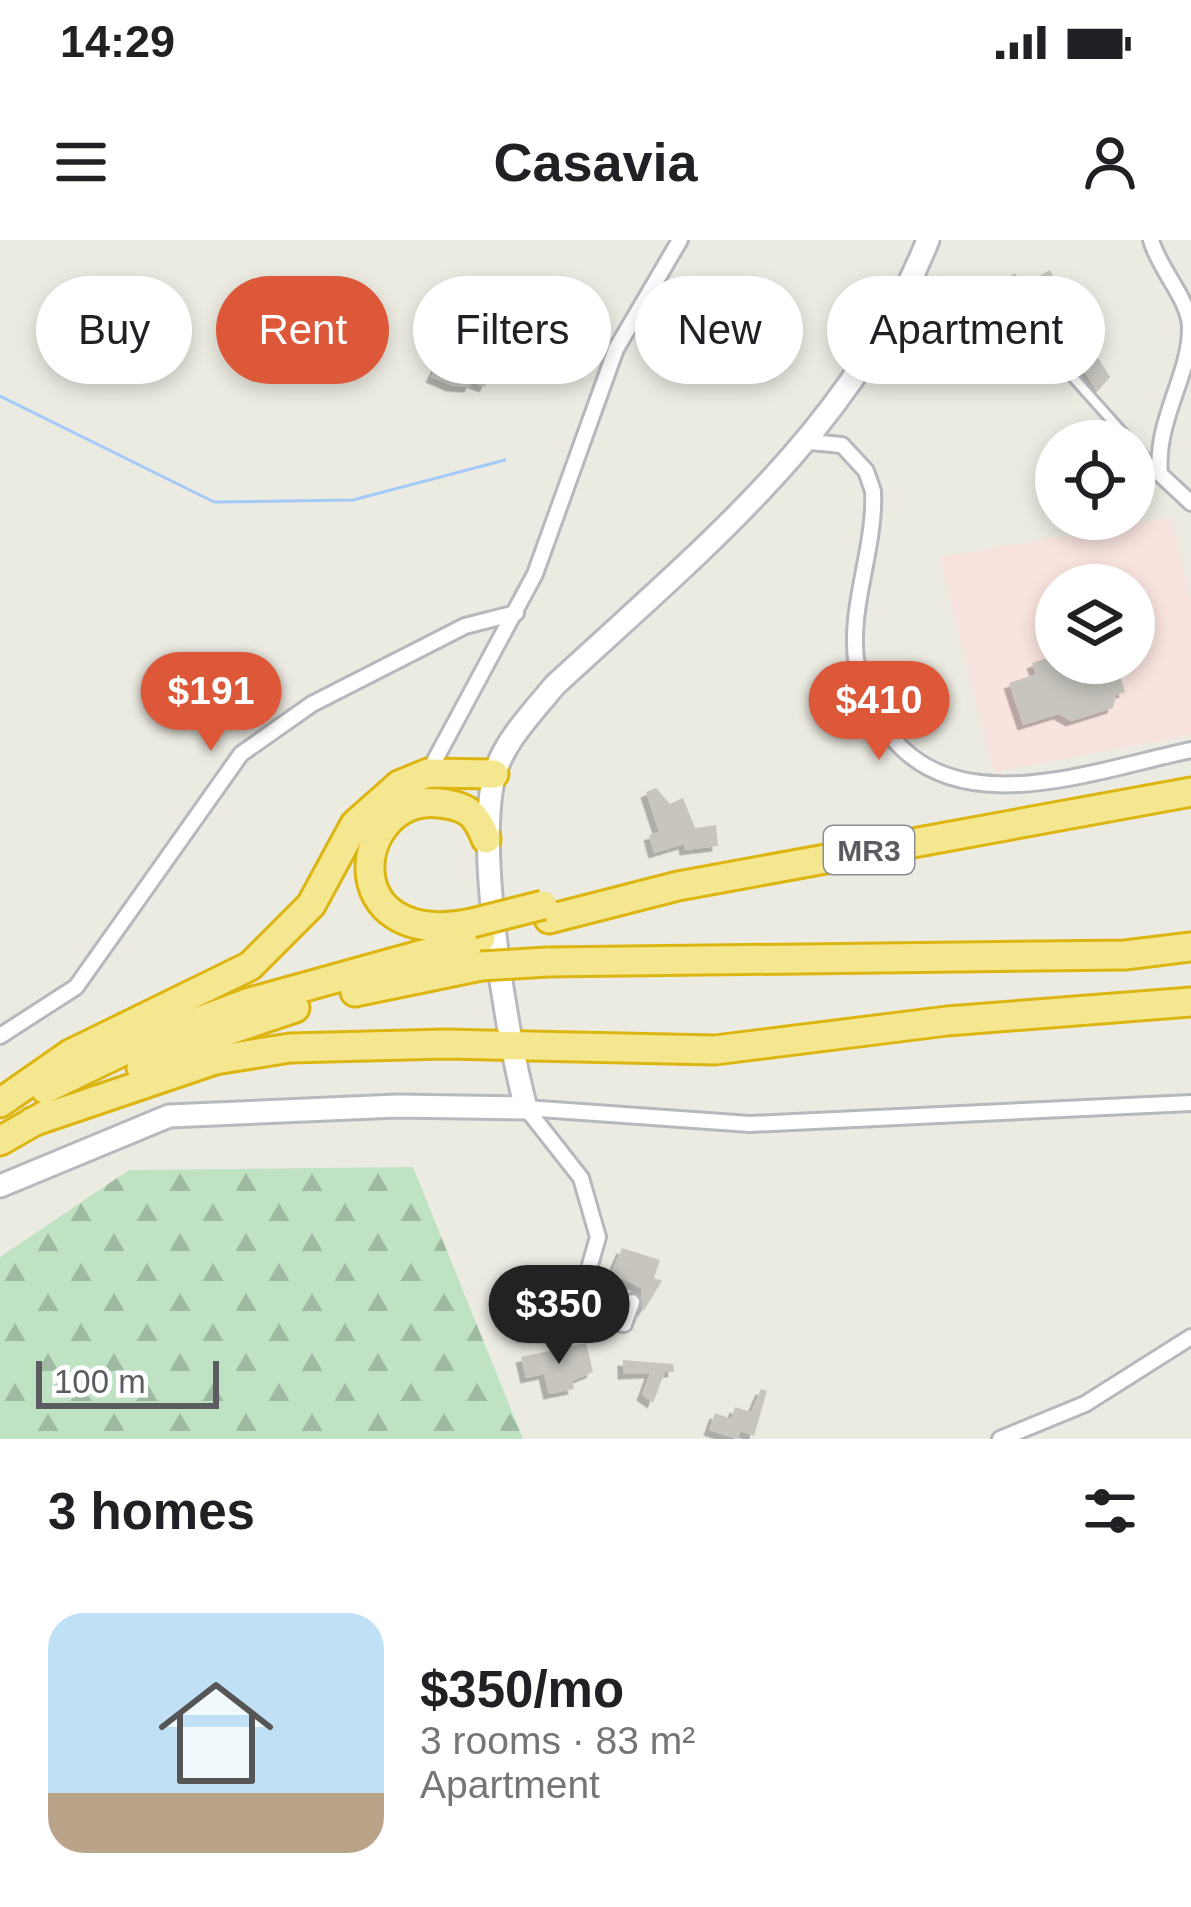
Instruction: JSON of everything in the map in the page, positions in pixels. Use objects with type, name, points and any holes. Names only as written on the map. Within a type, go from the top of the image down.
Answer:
[{"type":"highway","points":[[0,1102],[70,1054],[250,966],[311,905],[355,824],[399,784],[428,773],[493,787]]},
{"type":"highway","points":[[478,942],[400,922],[378,903],[371,872],[382,824],[408,806],[460,805],[493,787]]},
{"type":"highway","name":"MR3","points":[[0,1141],[203,1039],[382,985],[546,912],[1191,792]]},
{"type":"highway","points":[[460,805],[476,815],[486,839]]},
{"type":"highway","name":"MR3","points":[[0,1115],[140,1043],[250,1002],[478,942],[547,962],[1103,956],[1191,947]]},
{"type":"highway","points":[[32,1122],[215,1060],[290,1048],[715,1050],[947,1021],[1191,1003]]},
{"type":"main road","points":[[0,1186],[169,1117],[353,1107],[526,1108],[512,1048],[486,839],[493,787],[520,728],[555,685],[810,442],[902,307],[928,240]]},
{"type":"street","points":[[428,773],[516,613],[565,499],[616,349],[680,240]]},
{"type":"street","points":[[1151,240],[1160,270],[1190,320],[1190,343],[1157,442],[1160,474],[1191,503]]},
{"type":"street","points":[[810,442],[842,445],[866,472],[873,491],[856,664],[870,704],[902,752],[925,768],[983,786],[1043,780],[1191,750]]},
{"type":"street","points":[[0,1036],[76,987],[241,754],[312,704],[465,626],[516,613]]},
{"type":"street","points":[[526,1108],[750,1124],[1191,1103]]},
{"type":"street","points":[[526,1108],[580,1178],[598,1238],[589,1272],[605,1292],[617,1323],[624,1324],[632,1301]]},
{"type":"street","points":[[1000,1439],[1085,1404],[1191,1337]]},
{"type":"lane","points":[[1079,384],[1111,420]]},
{"type":"lane","points":[[1155,468],[1160,474]]},
{"type":"shaded area","points":[[1171,518],[1191,599],[1191,735],[994,772],[940,557],[1041,540],[1155,540],[1155,521]]},
{"type":"green space","points":[[413,1167],[523,1439],[0,1439],[0,1257],[129,1170]]},
{"type":"building","points":[[1035,674],[1035,684],[1123,684],[1125,692],[1116,695],[1113,708],[1071,721],[1059,714],[1023,725],[1009,683]]},
{"type":"building","points":[[656,788],[670,804],[683,798],[695,828],[716,825],[718,846],[685,850],[684,844],[654,853],[649,835],[659,832],[646,792]]},
{"type":"building","points":[[622,1248],[660,1260],[654,1278],[662,1281],[643,1312],[641,1288],[611,1273]]},
{"type":"building","points":[[543,1303],[564,1303],[577,1339],[521,1337],[522,1327],[544,1328]]},
{"type":"building","points":[[586,1343],[593,1372],[572,1381],[574,1389],[549,1394],[544,1374],[526,1378],[521,1357]]},
{"type":"building","points":[[623,1360],[673,1364],[674,1372],[665,1372],[653,1403],[642,1395],[650,1373],[623,1374]]},
{"type":"building","points":[[761,1389],[767,1391],[754,1436],[741,1431],[737,1439],[709,1430],[715,1413],[731,1419],[735,1407],[751,1412]]},
{"type":"waterway","points":[[0,396],[214,502],[353,500],[505,460]]}]
